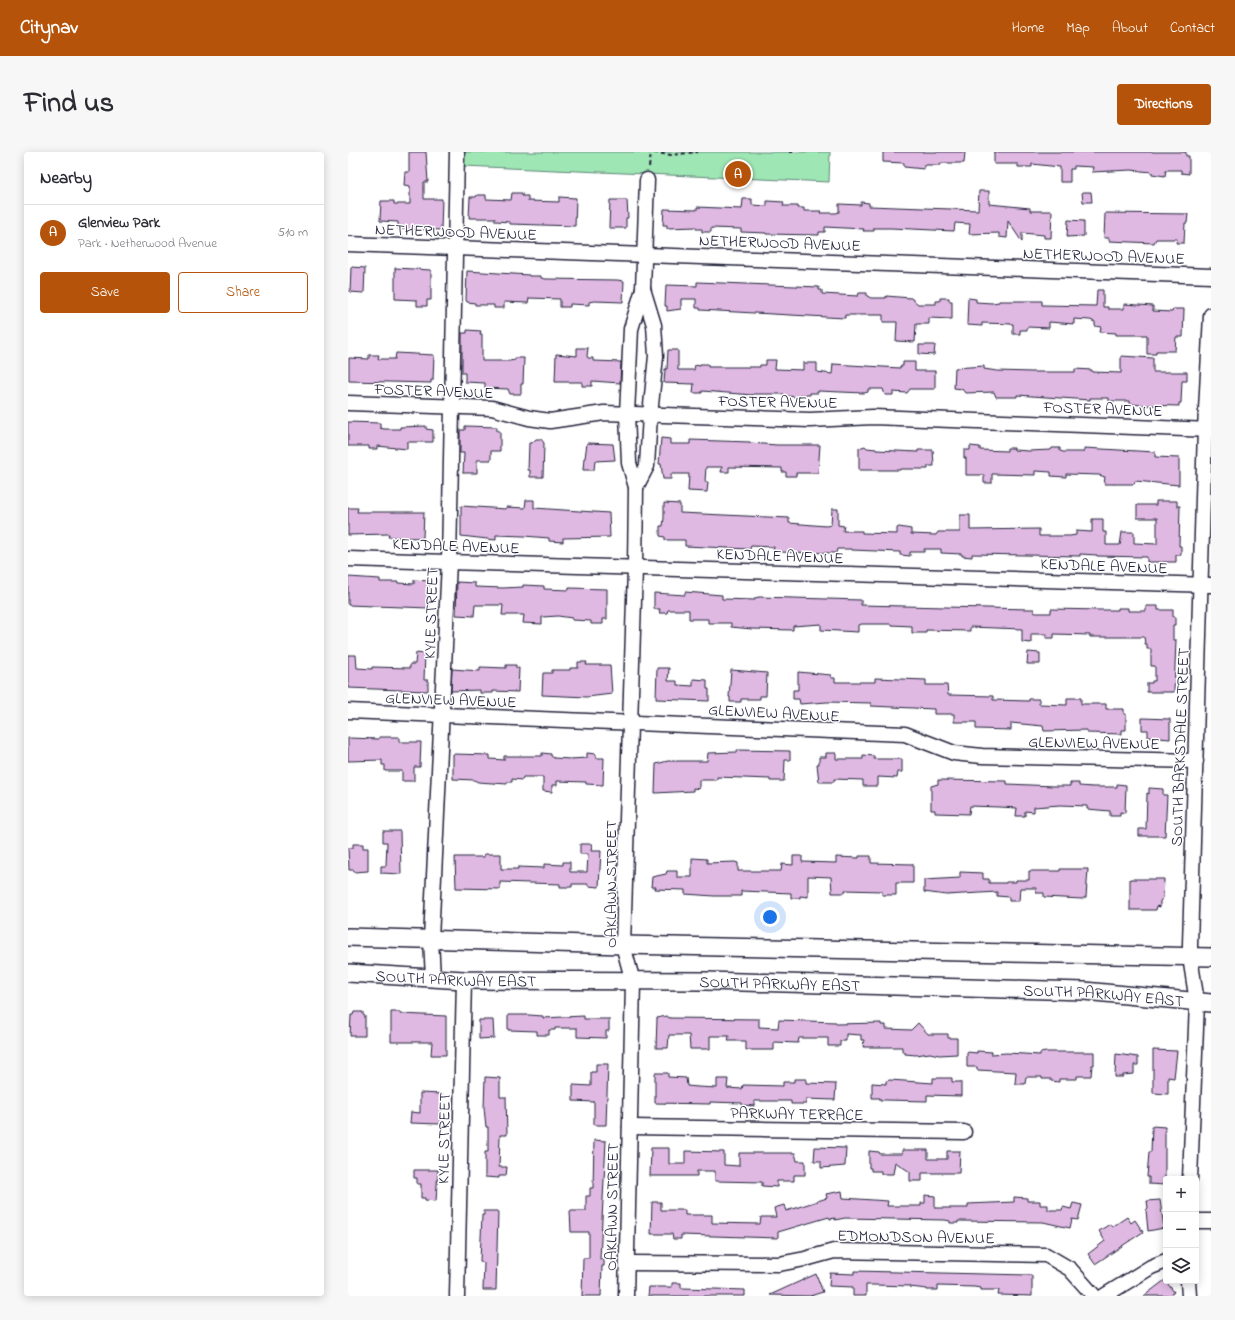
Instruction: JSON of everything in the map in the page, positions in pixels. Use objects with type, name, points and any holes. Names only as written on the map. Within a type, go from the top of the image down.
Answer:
[{"type":"main road","points":[[348,937],[623,945],[1211,957]]},
{"type":"main road","name":"SOUTH PARKWAY EAST","points":[[348,973],[464,980],[633,982],[706,981],[1084,991],[1204,1003]]},
{"type":"street","name":"KYLE STREET","points":[[433,978],[431,940],[443,716],[449,562],[457,152]]},
{"type":"street","points":[[636,487],[629,463],[627,414],[631,329],[643,289],[648,174]]},
{"type":"street","name":"NETHERWOOD AVENUE","points":[[348,244],[1211,276]]},
{"type":"street","points":[[636,487],[647,466],[656,356],[654,325],[643,289]]},
{"type":"street","name":"SOUTH BARKSDALE STREET","points":[[1190,1176],[1204,1003],[1190,957],[1196,761],[1206,584],[1211,315]]},
{"type":"street","name":"FOSTER AVENUE","points":[[348,403],[492,408],[529,418],[550,421],[604,413],[810,420],[873,417],[1208,430]]},
{"type":"street","name":"OAKLAWN STREET","points":[[626,1296],[633,982],[623,945],[635,568],[636,487]]},
{"type":"street","name":"KENDALE AVENUE","points":[[348,559],[1206,584]]},
{"type":"street","name":"GLENVIEW AVENUE","points":[[348,711],[905,734],[954,753],[982,756],[1196,761]]},
{"type":"street","name":"KYLE STREET","points":[[457,1296],[464,980]]},
{"type":"street","name":"PARKWAY TERRACE","points":[[630,1127],[964,1132]]},
{"type":"street","points":[[1199,1221],[1211,1221]]},
{"type":"street","name":"EDMONDSON AVENUE","points":[[627,1263],[779,1264],[806,1259],[834,1251],[1046,1256],[1070,1269],[1094,1296]]},
{"type":"street","points":[[1104,1296],[1151,1267],[1163,1262]]},
{"type":"street","points":[[1188,1284],[1189,1296]]},
{"type":"path","points":[[647,152],[671,155],[698,152]]},
{"type":"path","points":[[648,174],[651,153]]},
{"type":"green space","points":[[464,152],[830,152],[829,182],[463,166]]},
{"type":"building","points":[[409,152],[426,152],[428,182],[424,182],[424,199],[442,199],[441,230],[398,229],[398,222],[380,221],[381,201],[394,201],[394,204],[410,204],[410,186],[404,185],[405,172],[409,172]]},
{"type":"building","points":[[883,152],[965,152],[964,163],[924,165],[924,169],[904,167],[904,163],[883,162]]},
{"type":"building","points":[[994,152],[1186,152],[1186,156],[1189,156],[1189,174],[1181,173],[1181,170],[1166,170],[1165,176],[1152,174],[1152,172],[1131,170],[1092,172],[1093,167],[1074,166],[1074,169],[1070,169],[1070,182],[1060,182],[1060,167],[1032,164],[1032,167],[1018,167],[1018,164],[994,164]]},
{"type":"building","points":[[979,191],[989,191],[989,204],[1030,208],[1030,211],[1052,211],[1051,238],[1044,238],[1044,235],[1022,233],[1022,242],[1008,221],[1007,238],[999,237],[999,233],[969,234],[970,224],[955,223],[954,231],[874,228],[874,231],[863,231],[864,229],[825,227],[825,232],[819,232],[819,235],[766,234],[741,232],[741,229],[711,228],[711,232],[702,232],[702,229],[696,229],[696,227],[667,228],[667,225],[663,225],[664,209],[697,210],[697,207],[742,209],[743,199],[752,199],[752,205],[767,206],[767,201],[784,202],[783,206],[798,206],[798,208],[804,208],[804,211],[821,211],[820,213],[836,213],[839,212],[839,204],[861,205],[861,202],[869,203],[869,206],[978,210]]},
{"type":"building","points":[[1082,192],[1091,192],[1092,202],[1083,202]]},
{"type":"building","points":[[512,193],[522,193],[522,196],[528,196],[528,201],[559,202],[559,197],[576,198],[575,226],[510,224],[510,222],[495,221],[495,218],[469,218],[470,197],[486,195],[486,199],[511,200]]},
{"type":"building","points":[[610,200],[627,200],[628,218],[626,218],[626,228],[609,228]]},
{"type":"building","points":[[1105,213],[1188,214],[1187,223],[1185,223],[1184,243],[1176,243],[1177,239],[1156,239],[1154,243],[1109,241],[1109,238],[1104,238]]},
{"type":"building","points":[[1068,220],[1084,221],[1084,236],[1067,237]]},
{"type":"building","points":[[351,267],[365,268],[364,293],[350,292]]},
{"type":"building","points":[[395,268],[431,270],[431,300],[427,300],[427,306],[417,306],[417,300],[395,299]]},
{"type":"building","points":[[467,271],[541,276],[541,278],[546,279],[624,281],[623,302],[594,301],[589,302],[589,305],[570,304],[570,307],[560,307],[560,299],[529,298],[528,303],[504,302],[504,308],[494,308],[494,305],[475,305],[475,303],[467,302],[466,300]]},
{"type":"building","points":[[697,282],[819,287],[819,290],[822,290],[822,294],[858,296],[859,293],[867,293],[867,296],[871,298],[886,298],[886,296],[911,298],[918,304],[936,304],[936,301],[940,301],[940,298],[949,298],[949,301],[952,301],[952,319],[929,318],[929,324],[916,324],[915,342],[896,341],[897,322],[883,322],[883,315],[845,315],[845,318],[700,310],[700,308],[696,308],[696,299],[681,299],[681,309],[667,311],[667,306],[665,306],[666,285],[697,286]]},
{"type":"building","points":[[1097,290],[1103,290],[1103,307],[1108,307],[1108,309],[1124,309],[1124,304],[1153,306],[1153,311],[1172,312],[1173,309],[1184,309],[1183,337],[1176,337],[1175,351],[1156,351],[1156,354],[1147,354],[1147,335],[1116,335],[1116,333],[1100,332],[1101,327],[1095,326],[1095,322],[1090,320],[1074,319],[1074,324],[1049,322],[1049,328],[1027,327],[1027,330],[1020,330],[1020,334],[1013,334],[1013,324],[982,323],[982,326],[967,325],[968,298],[976,299],[976,302],[992,303],[999,301],[1042,301],[1042,305],[1096,306]]},
{"type":"building","points":[[467,330],[481,331],[482,361],[509,361],[515,360],[515,358],[524,358],[521,394],[510,394],[508,389],[485,388],[485,383],[465,382],[465,373],[462,373],[462,333],[467,333]]},
{"type":"building","points":[[919,345],[935,345],[934,355],[919,354]]},
{"type":"building","points":[[577,348],[588,348],[587,356],[588,358],[593,358],[593,361],[621,362],[620,383],[592,381],[592,386],[582,386],[582,382],[555,382],[556,354],[577,356]]},
{"type":"building","points":[[668,350],[678,350],[678,370],[694,370],[695,365],[700,366],[700,364],[708,364],[708,367],[760,367],[760,365],[766,365],[766,360],[776,360],[775,369],[803,370],[803,363],[817,363],[817,372],[832,374],[833,364],[900,368],[900,366],[903,366],[903,362],[915,362],[915,371],[935,371],[935,389],[910,389],[907,393],[893,392],[893,395],[885,395],[883,389],[868,389],[868,392],[864,393],[818,391],[818,393],[810,393],[810,395],[800,395],[800,397],[784,396],[784,394],[753,395],[702,391],[702,393],[693,393],[694,384],[664,383],[665,369],[667,369]]},
{"type":"building","points":[[396,353],[434,355],[433,380],[431,380],[431,383],[349,381],[349,358],[369,359],[369,355],[379,355],[378,359],[395,359]]},
{"type":"building","points":[[1121,356],[1153,358],[1153,372],[1187,372],[1187,381],[1182,381],[1181,403],[1179,403],[1179,406],[1130,404],[1130,401],[1109,401],[1109,398],[1090,398],[1090,400],[1017,395],[1017,397],[996,397],[994,392],[965,393],[962,389],[954,388],[955,368],[984,366],[984,369],[997,371],[1075,372],[1075,369],[1092,370],[1092,372],[1121,373]]},
{"type":"building","points":[[348,422],[380,423],[380,428],[384,429],[426,426],[426,429],[433,430],[433,442],[407,442],[407,449],[377,446],[377,449],[369,449],[369,446],[348,446]]},
{"type":"building","points":[[465,426],[497,427],[497,431],[500,431],[500,451],[491,451],[491,460],[477,460],[477,473],[463,473],[464,453],[460,453],[460,430],[465,430]]},
{"type":"building","points":[[661,438],[670,439],[670,444],[690,444],[690,440],[750,442],[777,445],[820,445],[818,473],[796,473],[796,476],[786,476],[786,472],[782,472],[782,468],[729,467],[729,472],[721,472],[722,467],[706,467],[705,482],[708,482],[707,492],[688,491],[689,474],[671,474],[671,479],[663,479],[661,464],[659,464]]},
{"type":"building","points":[[536,439],[541,439],[544,443],[543,477],[530,477],[530,470],[528,470],[529,443],[532,443]]},
{"type":"building","points":[[587,443],[613,444],[615,460],[595,461],[594,470],[583,470]]},
{"type":"building","points":[[865,446],[876,450],[918,452],[918,450],[933,450],[934,466],[928,466],[928,469],[859,470],[859,448]]},
{"type":"building","points":[[970,446],[980,447],[980,450],[1007,451],[1007,448],[1029,451],[1060,448],[1060,451],[1063,452],[1084,452],[1084,448],[1155,452],[1155,457],[1179,458],[1179,485],[1135,481],[1134,484],[1104,484],[1105,477],[1099,475],[1066,474],[1066,477],[1051,476],[1051,472],[1035,471],[1035,475],[992,474],[992,483],[984,483],[984,475],[966,475],[966,458],[964,458],[964,450],[970,450]]},
{"type":"building","points":[[526,500],[534,500],[534,508],[609,513],[610,537],[563,538],[563,542],[549,541],[549,538],[524,536],[496,535],[496,540],[461,536],[461,506],[506,509],[506,507],[525,508]]},
{"type":"building","points":[[1156,501],[1177,501],[1177,506],[1180,506],[1179,546],[1181,546],[1181,555],[1176,555],[1176,562],[1147,562],[1147,557],[1097,556],[1080,554],[1080,556],[972,554],[972,557],[962,556],[962,554],[941,553],[941,549],[924,549],[924,552],[910,552],[910,556],[900,555],[900,552],[852,549],[837,549],[836,553],[773,552],[774,547],[751,546],[750,549],[685,546],[685,540],[665,540],[665,537],[660,536],[660,526],[663,526],[664,518],[664,503],[680,504],[680,513],[789,518],[789,523],[826,526],[831,525],[832,509],[838,509],[838,525],[844,526],[843,531],[862,531],[862,533],[897,534],[897,528],[899,527],[911,529],[911,534],[936,535],[938,532],[960,532],[960,515],[970,515],[970,530],[1039,529],[1039,536],[1070,536],[1076,535],[1076,531],[1092,532],[1092,519],[1103,519],[1103,532],[1106,532],[1106,545],[1120,545],[1122,532],[1134,532],[1134,543],[1157,544],[1157,518],[1137,518],[1137,505],[1156,505]]},
{"type":"building","points":[[348,508],[358,508],[357,512],[424,512],[423,538],[388,537],[389,534],[348,535]]},
{"type":"building","points":[[348,577],[380,579],[380,582],[414,584],[414,580],[429,581],[429,608],[348,605]]},
{"type":"building","points":[[457,582],[475,583],[475,587],[503,588],[523,587],[523,585],[544,586],[544,589],[607,589],[607,619],[603,619],[603,624],[591,624],[591,621],[572,620],[572,618],[558,616],[542,617],[542,624],[523,623],[524,615],[502,615],[503,605],[475,605],[474,616],[456,615]]},
{"type":"building","points":[[685,592],[722,595],[722,599],[755,600],[755,598],[759,597],[861,600],[861,605],[1034,609],[1034,612],[1036,613],[1051,613],[1051,609],[1118,610],[1118,608],[1128,608],[1128,611],[1146,611],[1146,606],[1158,606],[1158,610],[1173,610],[1173,617],[1175,617],[1175,625],[1173,625],[1173,640],[1176,640],[1174,692],[1147,692],[1147,683],[1152,683],[1152,681],[1155,681],[1155,666],[1151,666],[1151,649],[1147,649],[1147,644],[1145,644],[1144,637],[1090,637],[1090,635],[1054,634],[1054,638],[1046,638],[1046,634],[1031,634],[1031,643],[1022,642],[1022,629],[970,627],[970,631],[926,630],[926,633],[912,633],[912,626],[862,624],[858,625],[858,632],[821,630],[821,624],[793,626],[793,630],[752,629],[731,627],[731,623],[708,623],[708,619],[689,619],[689,610],[668,610],[667,613],[659,613],[660,609],[654,609],[654,593],[685,595]]},
{"type":"building","points":[[1028,652],[1040,653],[1040,664],[1027,664]]},
{"type":"building","points":[[416,653],[425,654],[424,680],[428,680],[428,691],[348,688],[348,655],[356,655],[357,668],[410,668],[410,664],[415,664]]},
{"type":"building","points":[[578,662],[587,662],[586,665],[610,665],[612,694],[587,697],[542,695],[543,673],[552,673],[552,670],[570,670],[570,668],[578,668]]},
{"type":"building","points":[[506,665],[516,665],[516,668],[519,668],[518,692],[493,691],[493,693],[480,693],[480,690],[451,691],[452,669],[480,671],[480,667],[506,668]]},
{"type":"building","points":[[657,668],[669,668],[668,681],[677,681],[677,685],[693,686],[693,679],[707,680],[709,701],[656,699]]},
{"type":"building","points":[[731,670],[767,673],[766,696],[760,696],[760,699],[741,699],[741,702],[730,702]]},
{"type":"building","points":[[798,672],[831,675],[831,678],[835,678],[835,682],[875,682],[875,678],[926,680],[926,685],[947,685],[948,695],[993,696],[993,700],[1029,701],[1029,699],[1039,699],[1039,704],[1067,705],[1067,698],[1081,698],[1081,704],[1106,704],[1106,709],[1124,709],[1124,714],[1126,714],[1126,730],[1122,730],[1122,734],[1087,733],[1087,730],[1044,731],[1043,726],[1011,723],[1011,730],[976,729],[976,722],[954,722],[954,714],[934,714],[934,709],[871,706],[871,703],[827,702],[800,704],[799,699],[793,699],[793,690],[798,690]]},
{"type":"building","points":[[1142,718],[1170,719],[1170,739],[1148,737],[1148,730],[1142,730]]},
{"type":"building","points":[[379,737],[399,737],[399,742],[421,742],[420,767],[414,767],[414,781],[402,781],[402,771],[385,771],[385,765],[382,765],[382,760],[348,761],[348,738],[379,739]]},
{"type":"building","points":[[737,750],[790,751],[790,760],[785,760],[784,781],[717,777],[717,780],[699,780],[699,789],[693,788],[693,791],[655,793],[656,764],[668,761],[707,761],[708,753],[737,752]]},
{"type":"building","points":[[542,753],[551,754],[554,758],[587,758],[587,753],[596,754],[596,758],[604,758],[603,785],[586,784],[586,782],[557,781],[557,785],[552,785],[552,792],[543,791],[543,777],[523,777],[522,780],[512,779],[512,782],[507,782],[507,784],[453,779],[453,754],[490,755],[490,759],[504,760],[504,756],[542,756]]},
{"type":"building","points":[[826,753],[836,753],[836,759],[863,759],[863,755],[874,756],[874,759],[902,759],[902,772],[898,772],[897,778],[878,777],[878,786],[863,786],[863,780],[834,779],[834,782],[819,782],[817,764],[819,764],[819,757],[826,757]]},
{"type":"building","points":[[938,780],[1007,781],[1007,784],[1054,786],[1070,786],[1070,783],[1079,783],[1079,786],[1093,787],[1117,787],[1117,784],[1126,785],[1125,813],[1120,812],[1120,816],[1110,816],[1110,811],[1087,809],[1087,806],[1060,805],[1034,807],[1034,812],[1025,811],[1025,816],[1016,816],[1017,808],[970,806],[969,814],[935,813],[935,810],[931,810],[931,786],[938,784]]},
{"type":"building","points":[[1149,788],[1163,789],[1163,795],[1167,795],[1165,836],[1139,836],[1139,829],[1146,829],[1147,793],[1149,794]]},
{"type":"building","points":[[383,831],[400,831],[401,874],[381,873],[381,866],[386,866],[387,842],[383,842]]},
{"type":"building","points":[[353,844],[363,844],[363,848],[368,848],[368,871],[354,872],[354,870],[349,870],[348,848],[353,848]]},
{"type":"building","points":[[580,844],[592,844],[591,851],[601,851],[599,887],[588,886],[588,884],[572,884],[572,887],[560,887],[560,884],[500,882],[500,889],[456,888],[455,857],[484,857],[484,854],[501,854],[501,869],[518,869],[518,867],[544,868],[544,864],[563,865],[563,862],[570,862],[570,872],[587,872],[588,854],[580,854]]},
{"type":"building","points":[[793,856],[802,856],[802,862],[836,863],[836,857],[859,858],[859,856],[871,856],[871,863],[913,864],[913,883],[896,883],[896,895],[882,895],[882,891],[845,890],[845,893],[832,893],[831,877],[808,876],[808,897],[800,896],[800,898],[791,898],[791,893],[741,891],[741,896],[685,894],[685,890],[655,889],[656,887],[651,887],[652,877],[666,874],[667,871],[677,871],[677,877],[692,877],[692,858],[707,859],[707,863],[735,862],[738,863],[738,871],[781,871],[782,864],[793,865]]},
{"type":"building","points":[[1060,869],[1088,869],[1086,897],[1082,899],[1044,897],[1044,893],[1036,893],[1036,888],[1020,888],[1019,901],[1009,901],[1009,897],[997,896],[997,892],[946,895],[924,892],[924,880],[960,878],[960,872],[983,873],[983,879],[989,879],[989,883],[1006,883],[1016,882],[1016,880],[1029,880],[1029,871],[1060,871]]},
{"type":"building","points":[[1130,879],[1164,879],[1163,898],[1160,901],[1160,907],[1157,906],[1156,910],[1130,910]]},
{"type":"building","points":[[354,1012],[363,1012],[363,1015],[365,1016],[365,1036],[350,1036],[351,1015],[353,1015]]},
{"type":"building","points":[[391,1012],[400,1012],[400,1014],[446,1016],[446,1055],[431,1055],[432,1042],[391,1042]]},
{"type":"building","points":[[508,1015],[543,1016],[543,1018],[584,1016],[584,1019],[609,1019],[609,1031],[606,1031],[606,1038],[577,1037],[577,1028],[555,1028],[555,1030],[549,1030],[549,1035],[537,1035],[537,1031],[508,1030]]},
{"type":"building","points":[[666,1016],[670,1018],[759,1019],[759,1027],[778,1028],[779,1020],[836,1022],[836,1024],[881,1023],[881,1025],[886,1025],[886,1029],[911,1030],[918,1023],[928,1034],[948,1034],[948,1038],[957,1038],[957,1054],[939,1055],[930,1053],[916,1055],[905,1054],[905,1052],[902,1052],[902,1047],[863,1047],[864,1040],[861,1040],[861,1035],[846,1034],[846,1041],[840,1041],[840,1046],[828,1046],[828,1038],[799,1038],[798,1043],[774,1042],[774,1050],[746,1050],[746,1041],[728,1041],[729,1036],[710,1036],[710,1049],[690,1049],[689,1035],[669,1035],[668,1048],[656,1048],[657,1018]]},
{"type":"building","points":[[479,1020],[493,1020],[494,1038],[479,1039]]},
{"type":"building","points":[[1153,1050],[1177,1051],[1174,1078],[1168,1077],[1168,1094],[1153,1093]]},
{"type":"building","points":[[977,1051],[992,1052],[991,1054],[1007,1053],[1040,1055],[1040,1053],[1046,1052],[1094,1052],[1094,1065],[1092,1065],[1091,1076],[1077,1076],[1077,1079],[1059,1079],[1059,1082],[1051,1081],[1051,1079],[1042,1079],[1042,1077],[1026,1077],[1025,1084],[1015,1084],[1016,1072],[977,1070],[977,1067],[967,1067],[967,1052],[977,1053]]},
{"type":"building","points":[[1116,1054],[1138,1057],[1138,1065],[1134,1065],[1134,1074],[1123,1075],[1123,1077],[1115,1077]]},
{"type":"building","points":[[596,1064],[608,1064],[606,1125],[594,1125],[594,1102],[573,1101],[573,1085],[591,1086],[591,1072],[596,1072]]},
{"type":"building","points":[[655,1073],[668,1073],[668,1077],[686,1078],[687,1086],[698,1087],[717,1088],[717,1079],[728,1079],[727,1088],[742,1089],[743,1085],[783,1086],[783,1082],[794,1082],[794,1079],[806,1079],[806,1083],[836,1084],[835,1100],[806,1099],[806,1104],[791,1104],[791,1101],[754,1101],[754,1106],[742,1105],[742,1103],[710,1102],[710,1104],[655,1103]]},
{"type":"building","points":[[485,1077],[500,1078],[500,1097],[506,1097],[507,1135],[500,1135],[499,1167],[507,1167],[506,1176],[499,1176],[499,1178],[485,1177],[485,1152],[488,1152],[488,1127],[486,1127],[484,1108]]},
{"type":"building","points":[[933,1078],[952,1078],[952,1082],[961,1082],[961,1096],[927,1095],[927,1101],[880,1100],[880,1098],[872,1098],[872,1083],[886,1084],[886,1081],[890,1080],[933,1083]]},
{"type":"building","points":[[420,1093],[442,1094],[441,1124],[410,1123],[411,1112],[420,1113]]},
{"type":"building","points":[[1152,1126],[1165,1127],[1165,1176],[1163,1176],[1163,1185],[1149,1184],[1149,1177],[1147,1177],[1149,1152],[1151,1152]]},
{"type":"building","points":[[594,1140],[606,1141],[600,1259],[604,1259],[604,1266],[602,1266],[601,1296],[582,1296],[583,1258],[589,1258],[589,1232],[571,1232],[570,1211],[586,1211],[586,1196],[590,1196],[590,1188],[593,1188]]},
{"type":"building","points":[[815,1147],[846,1148],[845,1166],[821,1168],[821,1161],[814,1161]]},
{"type":"building","points":[[651,1148],[669,1148],[669,1164],[685,1164],[685,1151],[724,1152],[724,1165],[739,1166],[739,1153],[795,1153],[797,1161],[805,1161],[805,1175],[794,1175],[794,1181],[777,1181],[777,1187],[762,1186],[762,1182],[715,1181],[715,1171],[697,1171],[697,1176],[650,1176]]},
{"type":"building","points":[[902,1150],[928,1150],[928,1159],[947,1159],[947,1151],[960,1151],[959,1173],[922,1173],[922,1181],[910,1181],[910,1172],[895,1162],[893,1174],[881,1174],[881,1171],[871,1171],[871,1168],[869,1168],[869,1151],[879,1152],[880,1154],[902,1154]]},
{"type":"building","points":[[414,1170],[438,1170],[436,1201],[421,1198],[421,1184],[417,1184],[417,1178],[414,1178]]},
{"type":"building","points":[[842,1191],[843,1198],[888,1201],[887,1206],[921,1206],[921,1203],[925,1203],[925,1195],[935,1196],[935,1208],[968,1208],[968,1204],[1014,1202],[1014,1197],[1027,1198],[1027,1201],[1040,1201],[1040,1205],[1048,1205],[1048,1210],[1062,1210],[1063,1207],[1071,1209],[1073,1203],[1082,1205],[1078,1220],[1072,1219],[1070,1228],[1043,1222],[958,1221],[958,1223],[950,1223],[950,1221],[945,1220],[845,1218],[835,1220],[835,1218],[830,1219],[829,1217],[778,1232],[778,1238],[681,1235],[681,1239],[673,1239],[672,1234],[651,1234],[652,1202],[661,1202],[661,1210],[685,1210],[685,1215],[712,1215],[712,1223],[760,1224],[761,1217],[776,1217],[774,1208],[784,1205],[786,1211],[827,1198],[826,1194]]},
{"type":"building","points":[[1160,1200],[1163,1228],[1148,1231],[1146,1210],[1148,1208],[1147,1201]]},
{"type":"building","points":[[484,1211],[498,1211],[496,1290],[483,1290],[484,1263],[480,1261],[482,1215],[484,1215]]},
{"type":"building","points":[[1127,1217],[1131,1223],[1135,1220],[1143,1232],[1095,1264],[1088,1254],[1105,1241],[1099,1231],[1110,1224],[1112,1227]]},
{"type":"building","points":[[854,1271],[1028,1275],[1032,1276],[1032,1296],[998,1295],[999,1290],[981,1290],[981,1288],[974,1287],[938,1286],[938,1290],[927,1290],[910,1286],[866,1285],[866,1296],[853,1296],[853,1287],[829,1286],[830,1273],[854,1274]]},
{"type":"building","points":[[816,1274],[823,1292],[810,1296],[770,1295]]},
{"type":"building","points":[[1163,1282],[1163,1284],[1168,1284],[1174,1292],[1170,1296],[1144,1296]]},
{"type":"building","points":[[672,1283],[681,1283],[681,1288],[745,1290],[745,1296],[648,1296],[649,1287],[672,1287]]},
{"type":"place","name":"Glenview Park","points":[[738,174]]}]
